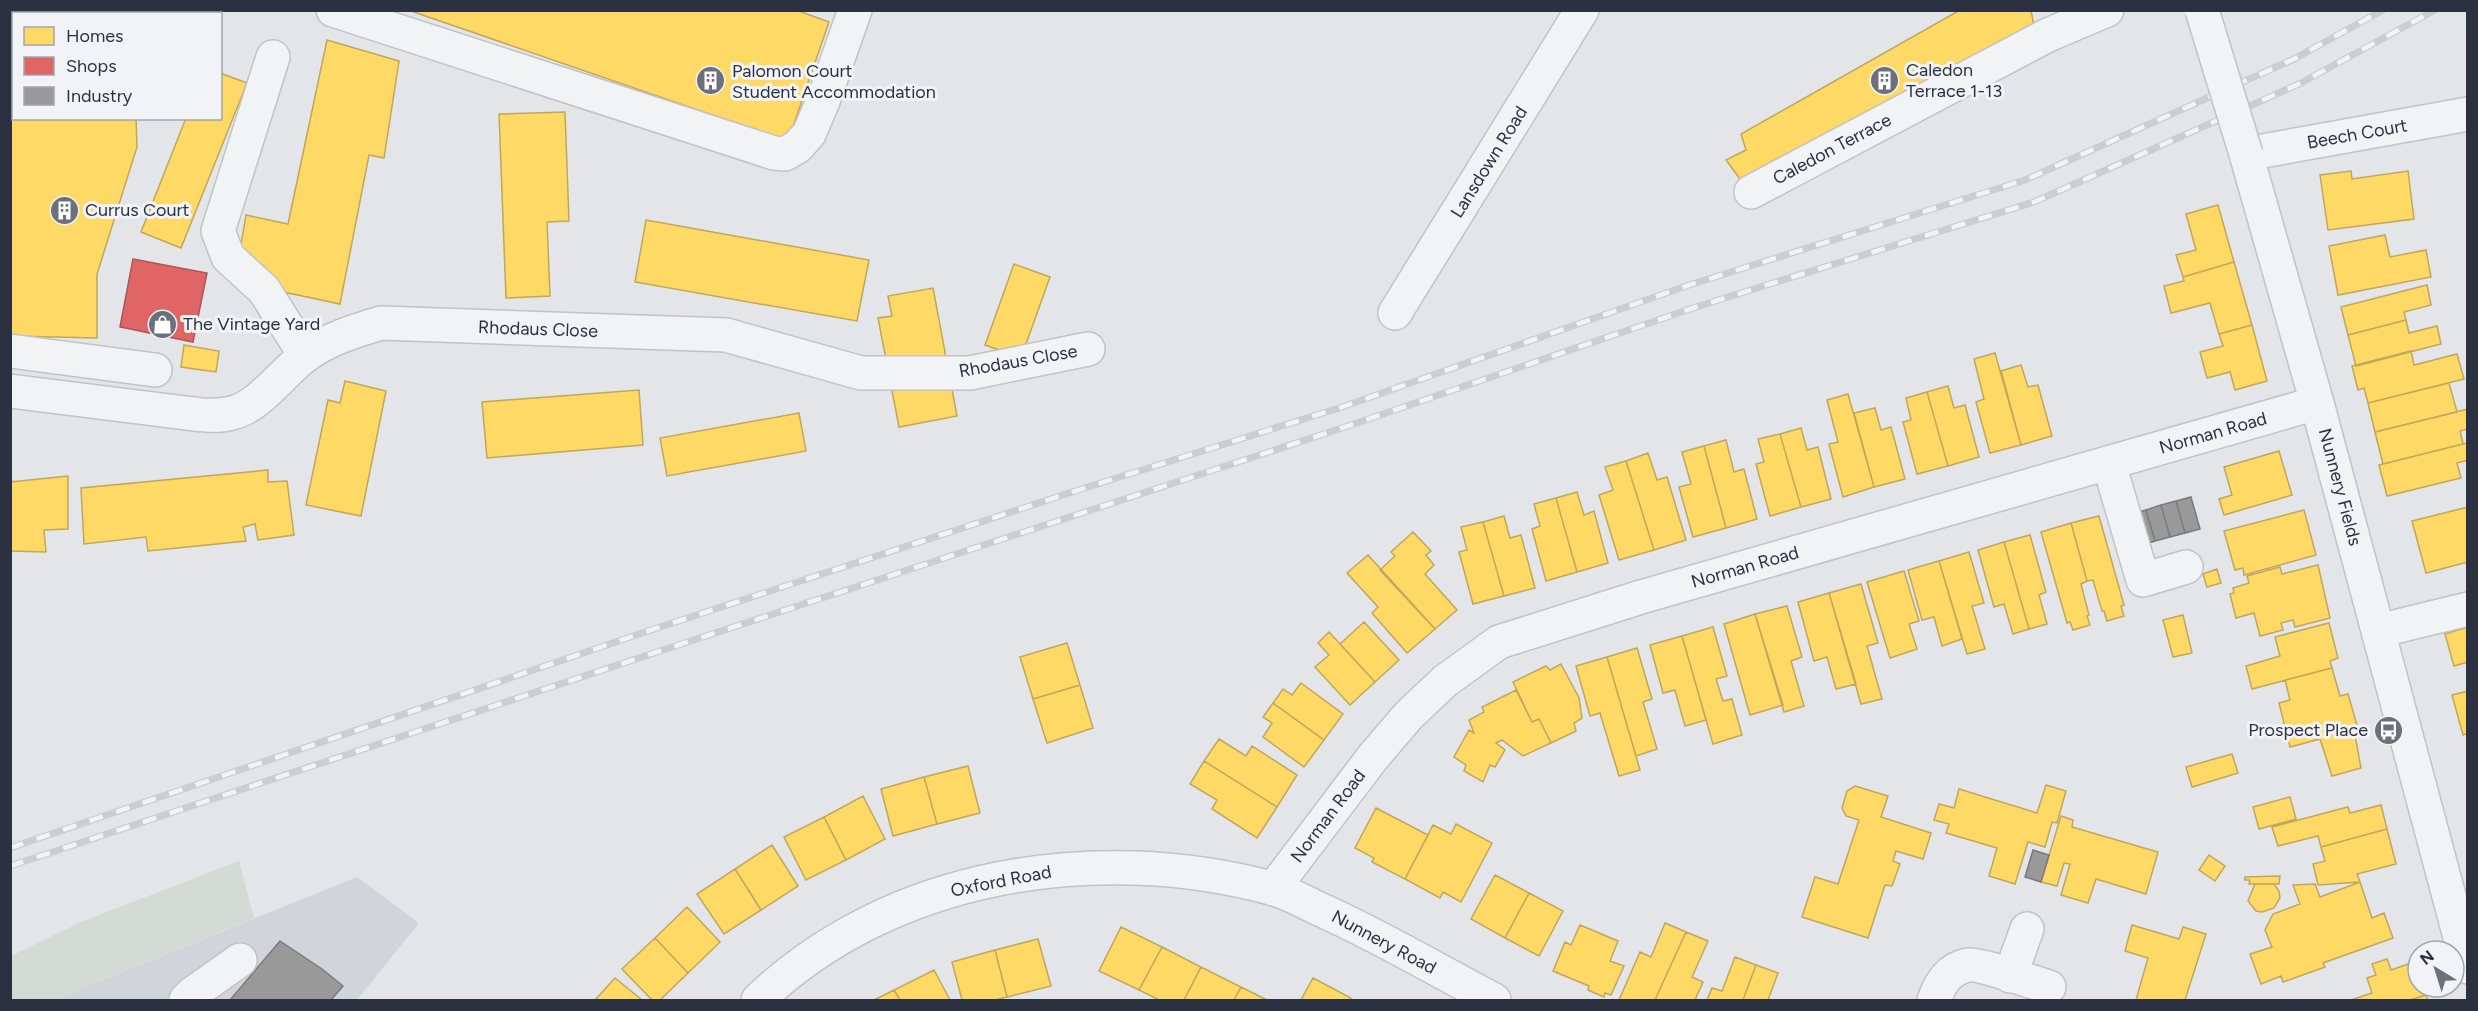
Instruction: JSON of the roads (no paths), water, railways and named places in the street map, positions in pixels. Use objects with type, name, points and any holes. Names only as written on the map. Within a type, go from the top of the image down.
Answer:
[{"type":"street","points":[[333,10],[774,153],[785,154],[797,147],[809,134],[855,10]]},
{"type":"street","name":"Lansdown Road","points":[[1395,313],[1582,10]]},
{"type":"street","name":"Caledon Terrace","points":[[1751,192],[2048,36],[2107,10]]},
{"type":"street","name":"Nunnery Fields","points":[[2202,10],[2317,403],[2468,967]]},
{"type":"street","points":[[273,57],[218,231],[228,257],[264,290],[305,355]]},
{"type":"street","name":"Beech Court","points":[[2246,154],[2468,114]]},
{"type":"street","name":"Rhodaus Close","points":[[10,391],[214,416],[234,413],[252,404],[305,355],[339,336],[381,323],[726,335],[861,373],[970,373],[1088,349]]},
{"type":"street","points":[[10,351],[155,370]]},
{"type":"street","name":"Norman Road","points":[[1273,889],[1373,757],[1409,716],[1444,681],[1499,642],[1641,597],[2317,403]]},
{"type":"street","points":[[2109,464],[2143,580],[2186,567]]},
{"type":"street","points":[[2378,632],[2468,609]]},
{"type":"street","name":"Oxford Road","points":[[758,1000],[822,950],[878,918],[932,895],[975,882],[1013,875],[1087,868],[1174,870],[1273,889]]},
{"type":"street","name":"Nunnery Road","points":[[1273,889],[1345,920],[1494,1000]]},
{"type":"street","points":[[2010,976],[2027,929]]},
{"type":"street","points":[[186,1000],[240,960]]},
{"type":"street","points":[[1934,1000],[1941,981],[1955,970],[1969,964],[2049,987]]},
{"type":"railway","points":[[10,848],[648,631],[1069,493],[1342,407],[1686,286],[2025,180],[2294,59],[2383,10]]},
{"type":"railway","points":[[10,866],[1345,427],[1696,307],[2034,202],[2301,83],[2435,10]]},
{"type":"place","name":"Caledon Terrace 1-13","points":[[1885,80]]},
{"type":"place","name":"Palomon Court Student Accommodation","points":[[711,81]]},
{"type":"place","name":"Currus Court","points":[[64,210]]},
{"type":"place","name":"The Vintage Yard","points":[[162,324]]},
{"type":"place","name":"Prospect Place","points":[[2389,730]]}]
